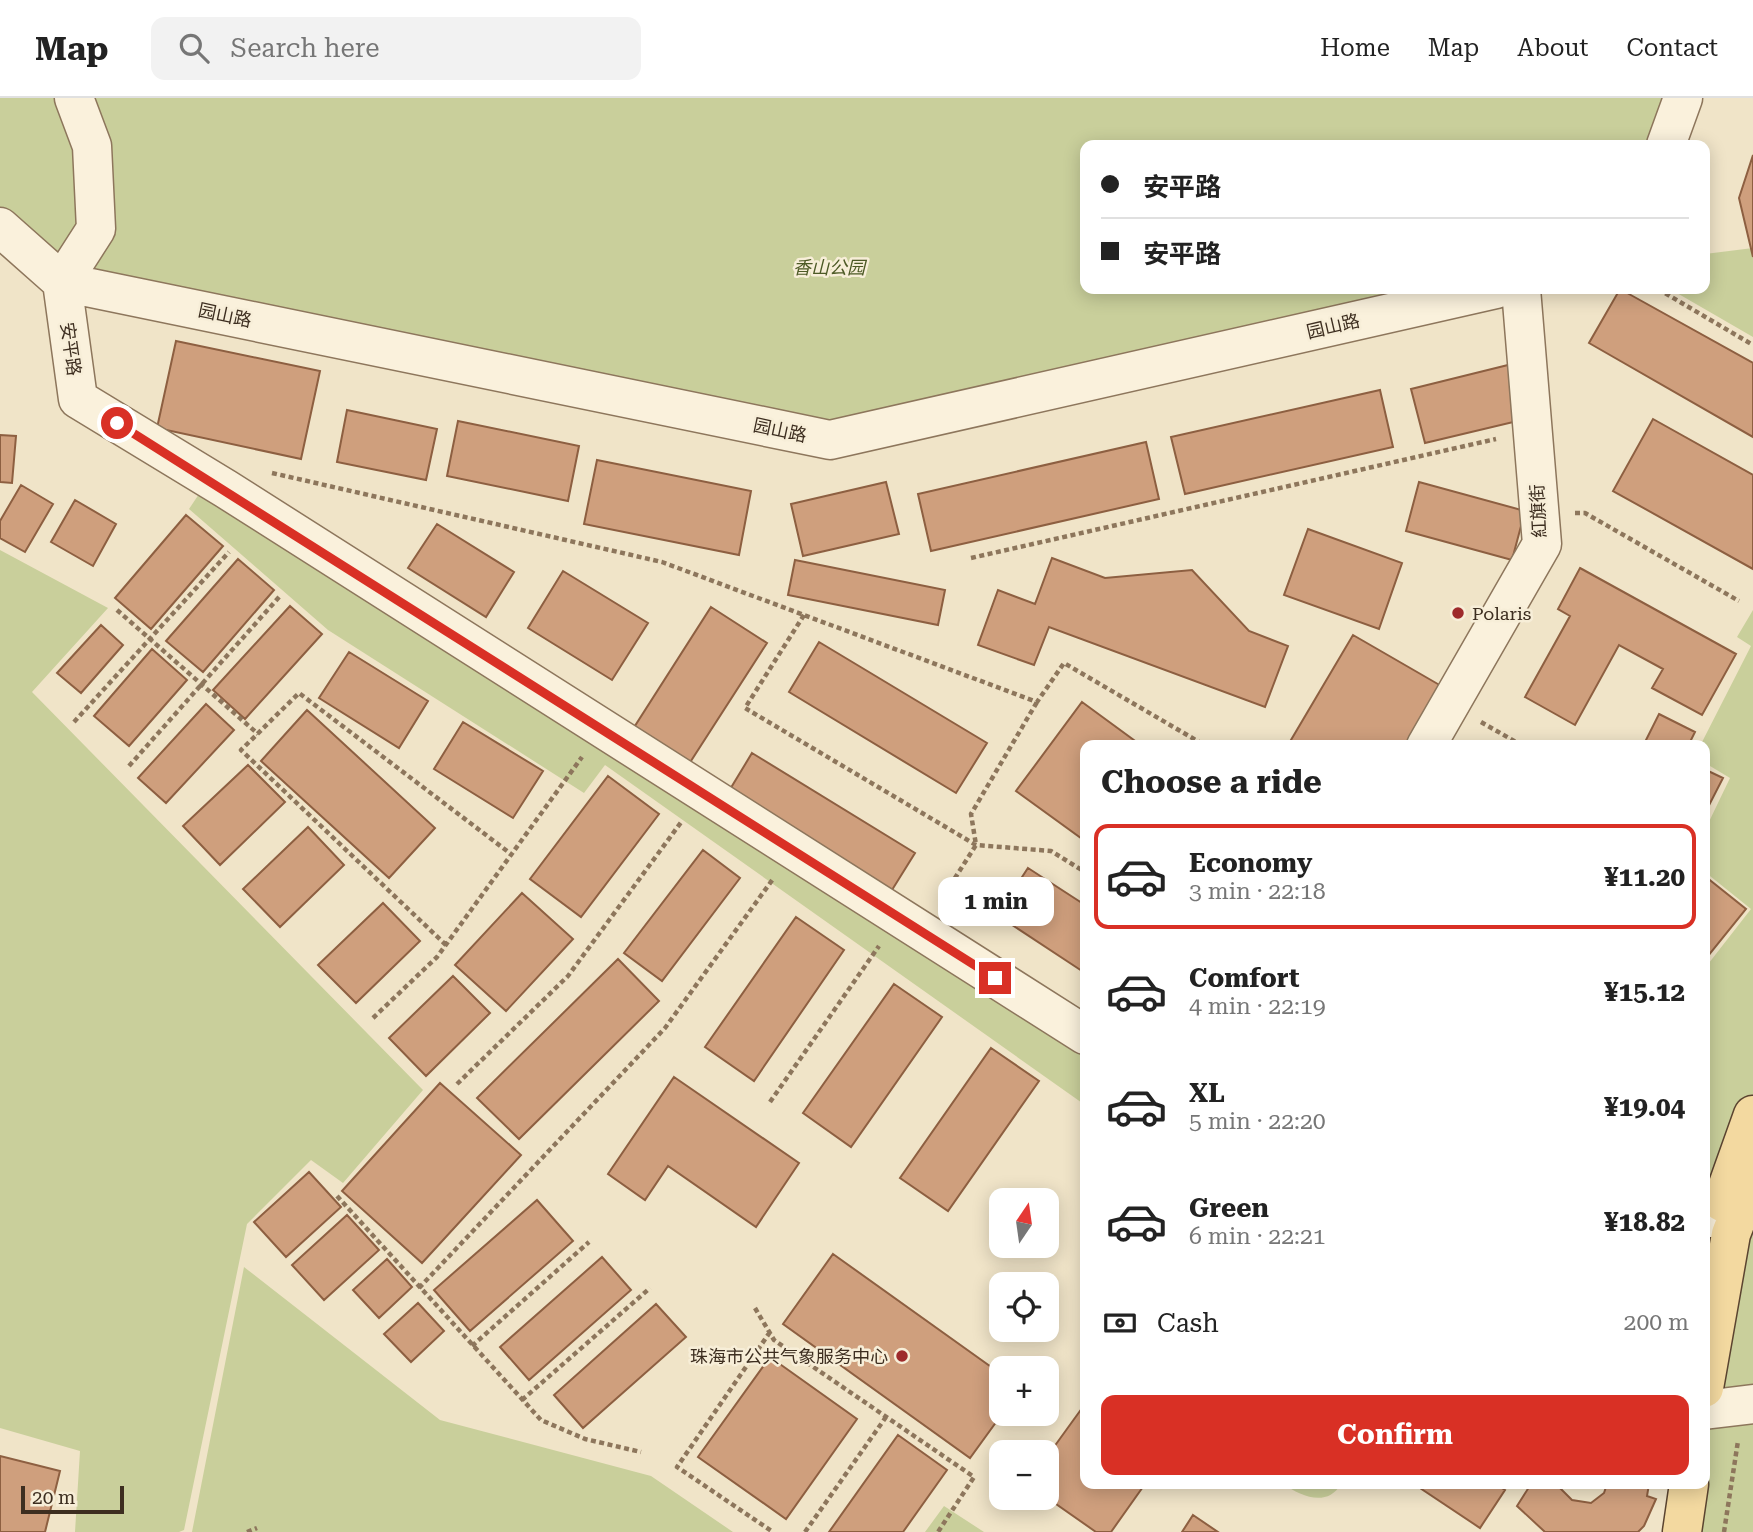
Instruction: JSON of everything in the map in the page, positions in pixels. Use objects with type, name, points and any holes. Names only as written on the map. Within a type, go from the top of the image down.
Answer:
[{"type":"main road","points":[[1710,1218],[1753,1115]]},
{"type":"main road","points":[[1710,1354],[1731,1234],[1753,1177]]},
{"type":"main road","points":[[1665,1489],[1665,1532]]},
{"type":"main road","points":[[1682,1532],[1688,1489]]},
{"type":"street","points":[[0,227],[62,282],[96,229],[92,146],[74,98]]},
{"type":"street","points":[[1668,140],[1683,98]]},
{"type":"street","name":"园山路","points":[[62,282],[830,440],[1474,294]]},
{"type":"street","name":"安平路","points":[[62,282],[78,400],[704,792],[1080,1032]]},
{"type":"street","name":"紅旗街","points":[[1429,740],[1542,544],[1521,294]]},
{"type":"street","points":[[1710,1409],[1748,1405]]},
{"type":"path","points":[[1666,294],[1753,345]]},
{"type":"path","points":[[971,558],[1533,431]]},
{"type":"path","points":[[262,471],[662,562],[1037,702]]},
{"type":"path","points":[[1539,514],[1586,513],[1739,601]]},
{"type":"path","points":[[74,722],[152,640],[229,552]]},
{"type":"path","points":[[129,766],[280,596]]},
{"type":"path","points":[[117,610],[258,734]]},
{"type":"path","points":[[804,615],[745,708],[976,845],[1051,851],[1080,869]]},
{"type":"path","points":[[770,1102],[976,845],[971,814],[1037,702],[1064,663],[1196,740]]},
{"type":"path","points":[[446,945],[241,750],[299,693],[511,854]]},
{"type":"path","points":[[1450,704],[1513,740]]},
{"type":"path","points":[[373,1018],[437,957],[602,728]]},
{"type":"path","points":[[457,1084],[568,976],[704,792]]},
{"type":"path","points":[[419,1288],[665,1028],[794,850]]},
{"type":"path","points":[[337,1196],[541,1420],[584,1439],[641,1451]]},
{"type":"path","points":[[472,1346],[589,1241]]},
{"type":"path","points":[[522,1400],[650,1288]]},
{"type":"path","points":[[755,1308],[774,1340],[974,1477],[937,1532]]},
{"type":"path","points":[[770,1332],[677,1467],[772,1532]]},
{"type":"path","points":[[1724,1532],[1748,1405]]},
{"type":"path","points":[[805,1532],[886,1416]]},
{"type":"path","points":[[247,1532],[257,1528]]},
{"type":"green space","name":"香山公园","points":[[0,98],[1681,98],[1666,140],[1080,140],[1080,294],[1463,294],[831,439],[65,277],[0,222]]},
{"type":"green space","points":[[1753,248],[1753,337],[1679,294],[1710,294],[1710,253]]},
{"type":"green space","points":[[205,485],[1080,1038],[1080,1101],[605,765],[584,793],[328,630],[189,509]]},
{"type":"green space","points":[[0,550],[108,608],[32,692],[423,1090],[343,1183],[311,1160],[247,1224],[184,1530],[179,1532],[75,1532],[80,1451],[0,1428]]},
{"type":"green space","points":[[1753,610],[1753,1100],[1710,1198],[1710,962],[1751,909],[1710,876],[1710,820],[1730,778],[1710,766],[1710,740],[1703,740],[1751,646],[1737,637]]},
{"type":"green space","points":[[1753,1208],[1753,1532],[1692,1532],[1703,1489],[1710,1489],[1710,1423],[1740,1238]]},
{"type":"green space","points":[[244,1267],[440,1420],[651,1476],[733,1532],[192,1532]]},
{"type":"green space","points":[[1292,1489],[1337,1489],[1329,1496],[1321,1498]]},
{"type":"green space","points":[[944,1506],[984,1532],[925,1532]]},
{"type":"building","points":[[1753,155],[1753,257],[1739,198]]},
{"type":"building","points":[[1617,294],[1629,294],[1753,363],[1753,437],[1589,343]]},
{"type":"building","points":[[176,341],[320,371],[301,459],[157,428]]},
{"type":"building","points":[[1512,364],[1526,419],[1425,443],[1411,389]]},
{"type":"building","points":[[1380,390],[1393,447],[1185,494],[1171,437]]},
{"type":"building","points":[[347,410],[437,429],[426,480],[337,462]]},
{"type":"building","points":[[1653,419],[1753,475],[1753,569],[1613,491]]},
{"type":"building","points":[[458,421],[579,446],[568,501],[447,476]]},
{"type":"building","points":[[0,435],[16,436],[12,483],[0,482]]},
{"type":"building","points":[[1146,442],[1159,499],[931,551],[918,494]]},
{"type":"building","points":[[597,460],[751,491],[739,555],[584,524]]},
{"type":"building","points":[[886,482],[899,534],[803,556],[791,504]]},
{"type":"building","points":[[1419,482],[1525,511],[1512,560],[1406,531]]},
{"type":"building","points":[[21,485],[53,504],[25,552],[0,538],[0,521]]},
{"type":"building","points":[[75,500],[116,524],[93,566],[51,542]]},
{"type":"building","points":[[186,515],[223,546],[151,629],[115,598]]},
{"type":"building","points":[[437,524],[514,572],[486,617],[408,568]]},
{"type":"building","points":[[1308,529],[1402,563],[1379,629],[1284,595]]},
{"type":"building","points":[[1052,558],[1105,578],[1192,570],[1249,631],[1288,646],[1265,707],[1049,627],[1034,665],[978,645],[998,590],[1035,604]]},
{"type":"building","points":[[238,559],[274,590],[203,672],[166,641]]},
{"type":"building","points":[[795,560],[945,590],[938,625],[788,595]]},
{"type":"building","points":[[1580,568],[1736,654],[1702,715],[1652,688],[1663,669],[1619,645],[1575,725],[1525,697],[1570,616],[1558,609]]},
{"type":"building","points":[[563,571],[648,623],[612,680],[528,628]]},
{"type":"building","points":[[290,606],[322,634],[245,719],[213,690]]},
{"type":"building","points":[[711,607],[767,643],[689,764],[633,729]]},
{"type":"building","points":[[101,625],[123,645],[81,693],[57,673]]},
{"type":"building","points":[[1353,635],[1443,687],[1412,740],[1291,740]]},
{"type":"building","points":[[819,642],[987,743],[956,793],[789,692]]},
{"type":"building","points":[[152,649],[187,680],[129,746],[94,716]]},
{"type":"building","points":[[349,652],[428,701],[399,748],[319,698]]},
{"type":"building","points":[[1082,702],[1134,740],[1080,740],[1080,837],[1016,791]]},
{"type":"building","points":[[206,704],[234,730],[166,803],[138,778]]},
{"type":"building","points":[[307,710],[435,828],[389,878],[261,761]]},
{"type":"building","points":[[1659,714],[1695,732],[1691,740],[1646,740]]},
{"type":"building","points":[[463,722],[543,771],[513,818],[434,769]]},
{"type":"building","points":[[752,753],[915,853],[892,890],[729,791]]},
{"type":"building","points":[[248,765],[285,802],[220,865],[183,826]]},
{"type":"building","points":[[1710,772],[1723,778],[1710,803]]},
{"type":"building","points":[[608,776],[659,814],[581,917],[530,879]]},
{"type":"building","points":[[308,827],[344,865],[280,927],[243,889]]},
{"type":"building","points":[[703,850],[740,878],[662,981],[624,953]]},
{"type":"building","points":[[1028,868],[1080,902],[1080,970],[997,915]]},
{"type":"building","points":[[1710,880],[1746,909],[1710,954]]},
{"type":"building","points":[[522,893],[573,939],[506,1011],[455,965]]},
{"type":"building","points":[[383,903],[420,941],[356,1003],[318,965]]},
{"type":"building","points":[[796,917],[844,950],[754,1081],[705,1047]]},
{"type":"building","points":[[618,959],[659,1001],[519,1139],[477,1098]]},
{"type":"building","points":[[453,976],[490,1013],[426,1076],[389,1038]]},
{"type":"building","points":[[894,984],[942,1017],[851,1147],[803,1113]]},
{"type":"building","points":[[991,1048],[1039,1081],[948,1211],[900,1178]]},
{"type":"building","points":[[674,1077],[799,1163],[756,1227],[668,1166],[645,1200],[608,1174]]},
{"type":"building","points":[[440,1083],[521,1155],[422,1263],[342,1191]]},
{"type":"building","points":[[309,1172],[341,1207],[286,1257],[254,1222]]},
{"type":"building","points":[[537,1200],[573,1241],[470,1331],[434,1290]]},
{"type":"building","points":[[347,1215],[379,1250],[324,1300],[292,1265]]},
{"type":"building","points":[[833,1254],[989,1365],[989,1426],[993,1426],[970,1458],[783,1324]]},
{"type":"building","points":[[602,1257],[631,1290],[529,1380],[500,1347]]},
{"type":"building","points":[[387,1259],[412,1287],[379,1318],[353,1290]]},
{"type":"building","points":[[418,1303],[444,1331],[411,1362],[384,1334]]},
{"type":"building","points":[[656,1304],[686,1337],[583,1428],[554,1395]]},
{"type":"building","points":[[770,1357],[857,1419],[786,1519],[698,1457]]},
{"type":"building","points":[[1080,1411],[1080,1489],[1141,1489],[1111,1532],[1096,1532],[1059,1506],[1059,1440]]},
{"type":"building","points":[[898,1435],[947,1470],[903,1532],[829,1532]]},
{"type":"building","points":[[0,1456],[60,1471],[45,1532],[0,1532]]},
{"type":"building","points":[[1422,1489],[1505,1490],[1480,1528]]},
{"type":"building","points":[[1528,1489],[1561,1489],[1572,1500],[1591,1503],[1605,1489],[1648,1489],[1647,1496],[1656,1499],[1644,1526],[1638,1532],[1545,1532],[1517,1506]]},
{"type":"building","points":[[1193,1515],[1218,1532],[1182,1532]]},
{"type":"place","name":"Polaris","points":[[1458,613]]},
{"type":"place","name":"珠海市公共气象服务中心","points":[[902,1356]]},
{"type":"route","points":[[117,423],[250,504],[995,978]]}]
